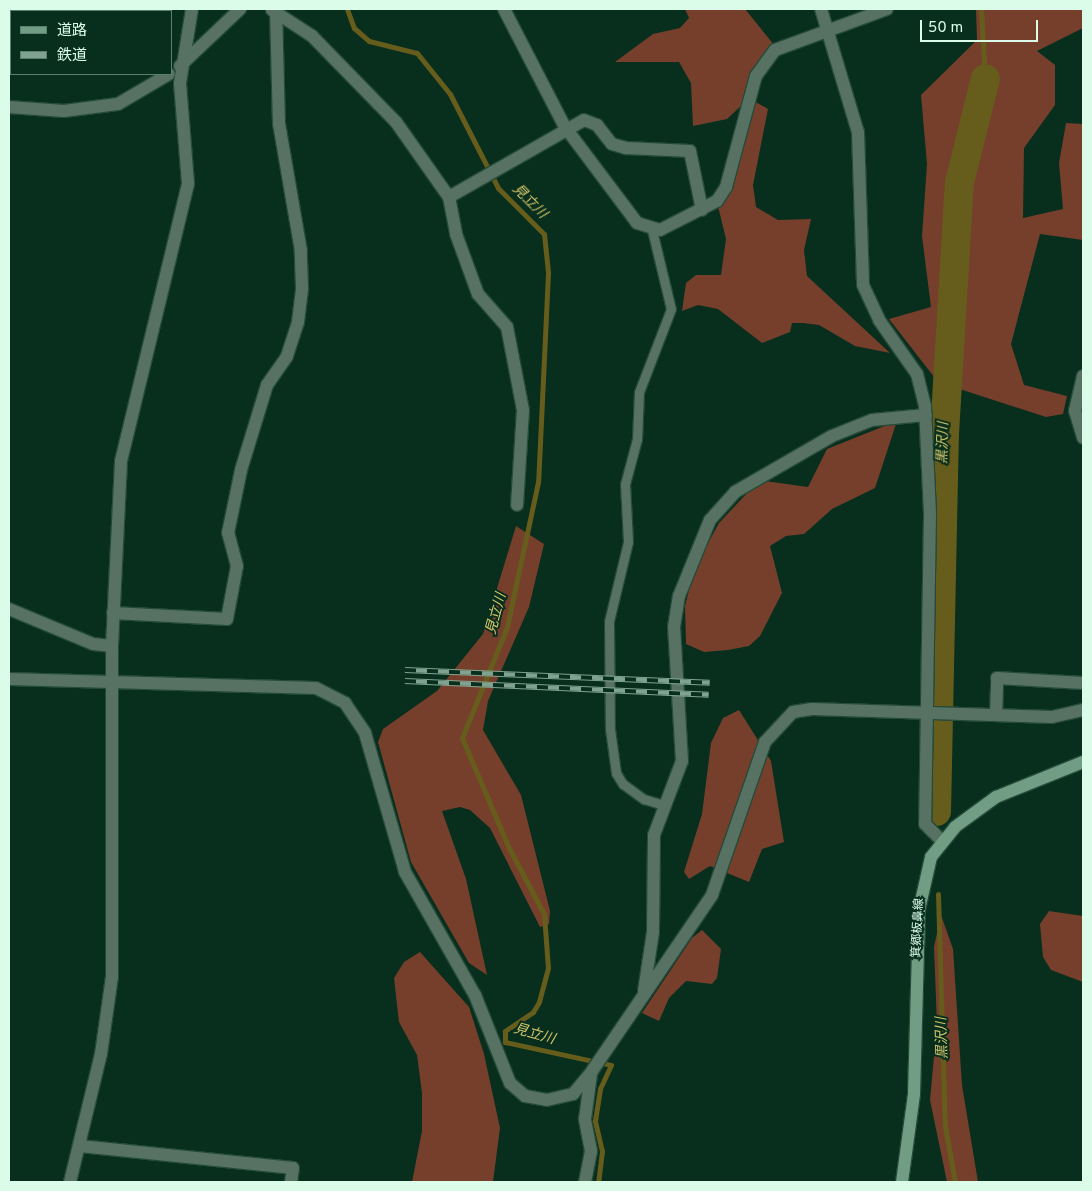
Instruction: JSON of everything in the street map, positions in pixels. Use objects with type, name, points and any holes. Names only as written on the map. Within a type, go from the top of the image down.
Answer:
[{"type":"main road","name":"箕郷板鼻線","points":[[902,1182],[914,1094],[922,880],[942,841],[996,797],[1083,762]]},
{"type":"street","points":[[70,1182],[80,1146],[112,977],[114,680],[112,646],[121,461],[188,183],[174,70],[192,9]]},
{"type":"street","points":[[174,70],[240,9]]},
{"type":"street","points":[[504,9],[565,127],[629,214],[652,230],[670,227],[717,202],[726,187],[756,76],[775,50],[886,9]]},
{"type":"street","points":[[821,9],[858,132],[862,285],[879,320],[917,374],[926,415],[930,514],[925,824],[942,841]]},
{"type":"street","points":[[113,613],[226,619],[237,566],[228,533],[241,470],[267,385],[286,356],[298,322],[302,288],[301,251],[279,124],[273,11]]},
{"type":"street","points":[[273,11],[312,36],[396,122],[449,197],[456,234],[478,294],[508,327],[523,410],[517,505]]},
{"type":"street","points":[[9,106],[64,111],[118,104],[166,75]]},
{"type":"street","points":[[449,197],[565,127],[584,120],[597,125],[612,144],[626,148],[690,151],[702,210]]},
{"type":"street","points":[[1083,376],[1075,411],[1083,438]]},
{"type":"street","points":[[643,997],[653,932],[654,835],[682,761],[674,626],[679,596],[710,520],[735,492],[832,436],[872,420],[926,415]]},
{"type":"street","points":[[9,610],[93,644],[112,646]]},
{"type":"street","points":[[996,716],[998,678],[1083,683]]},
{"type":"street","points":[[9,679],[114,680],[316,688],[346,703],[365,733],[405,872],[475,995],[510,1083],[525,1096],[547,1100],[573,1094],[592,1071],[712,895],[765,742],[776,726],[793,712],[812,709],[1052,717],[1083,710]]},
{"type":"street","points":[[585,1182],[592,1151],[585,1119],[592,1071]]},
{"type":"street","points":[[80,1146],[292,1168],[291,1182]]},
{"type":"lane","points":[[652,230],[671,309],[639,392],[637,439],[625,484],[628,542],[609,621],[610,729],[615,767],[623,784],[644,799],[664,805]]},
{"type":"shaded area","points":[[685,9],[745,9],[774,45],[743,104],[727,119],[693,126],[691,83],[679,62],[615,62],[653,34],[680,28],[689,18]]},
{"type":"shaded area","points":[[976,9],[1083,9],[1083,28],[1037,51],[1055,65],[1055,105],[1024,148],[1023,218],[1063,209],[1059,163],[1066,123],[1083,124],[1083,240],[1040,234],[1011,344],[1024,385],[1067,396],[1063,414],[1046,417],[938,382],[889,319],[931,307],[922,236],[927,164],[921,95],[977,40]]},
{"type":"shaded area","points":[[754,101],[768,109],[753,185],[756,207],[778,220],[811,219],[804,250],[807,276],[890,353],[855,346],[819,325],[803,323],[792,323],[790,332],[762,343],[718,309],[698,305],[682,311],[686,283],[696,275],[721,275],[726,239],[718,206]]},
{"type":"shaded area","points":[[897,421],[875,488],[832,509],[804,534],[786,536],[770,546],[782,593],[760,636],[749,646],[728,650],[704,652],[686,644],[685,606],[695,567],[719,523],[749,491],[765,481],[808,487],[827,449]]},
{"type":"shaded area","points":[[516,526],[544,544],[529,607],[488,701],[483,730],[521,795],[550,911],[549,924],[540,927],[490,828],[470,810],[460,807],[442,811],[466,879],[487,975],[469,963],[411,862],[378,742],[383,729],[437,691],[483,634]]},
{"type":"shaded area","points":[[739,710],[771,761],[784,842],[762,849],[749,882],[710,866],[689,879],[684,872],[702,814],[711,743],[723,718]]},
{"type":"shaded area","points":[[1049,911],[1083,916],[1083,982],[1051,970],[1043,957],[1040,924]]},
{"type":"shaded area","points":[[941,915],[953,949],[962,1085],[978,1182],[947,1182],[930,1100],[937,1024],[934,947]]},
{"type":"shaded area","points":[[702,930],[721,949],[717,978],[712,984],[686,981],[669,998],[659,1021],[642,1013],[692,938]]},
{"type":"shaded area","points":[[420,952],[469,1007],[484,1054],[500,1128],[493,1182],[412,1182],[422,1131],[422,1093],[417,1055],[399,1022],[394,978],[404,962]]},
{"type":"waterway","name":"見立川","points":[[347,9],[354,28],[369,41],[417,53],[450,94],[498,188],[544,234],[548,273],[538,482],[507,627],[462,738],[509,848],[544,914],[548,968],[539,1002],[533,1012],[505,1031],[505,1042],[611,1065],[600,1089],[595,1121],[602,1151],[598,1182]]},
{"type":"waterway","points":[[981,9],[985,78]]},
{"type":"waterway","name":"黒沢川","points":[[936,811],[944,433],[959,182],[985,78]]},
{"type":"waterway","name":"黒沢川","points":[[938,894],[945,1126],[955,1182]]},
{"type":"railway","points":[[405,670],[710,683]]},
{"type":"railway","points":[[405,681],[709,695]]}]
